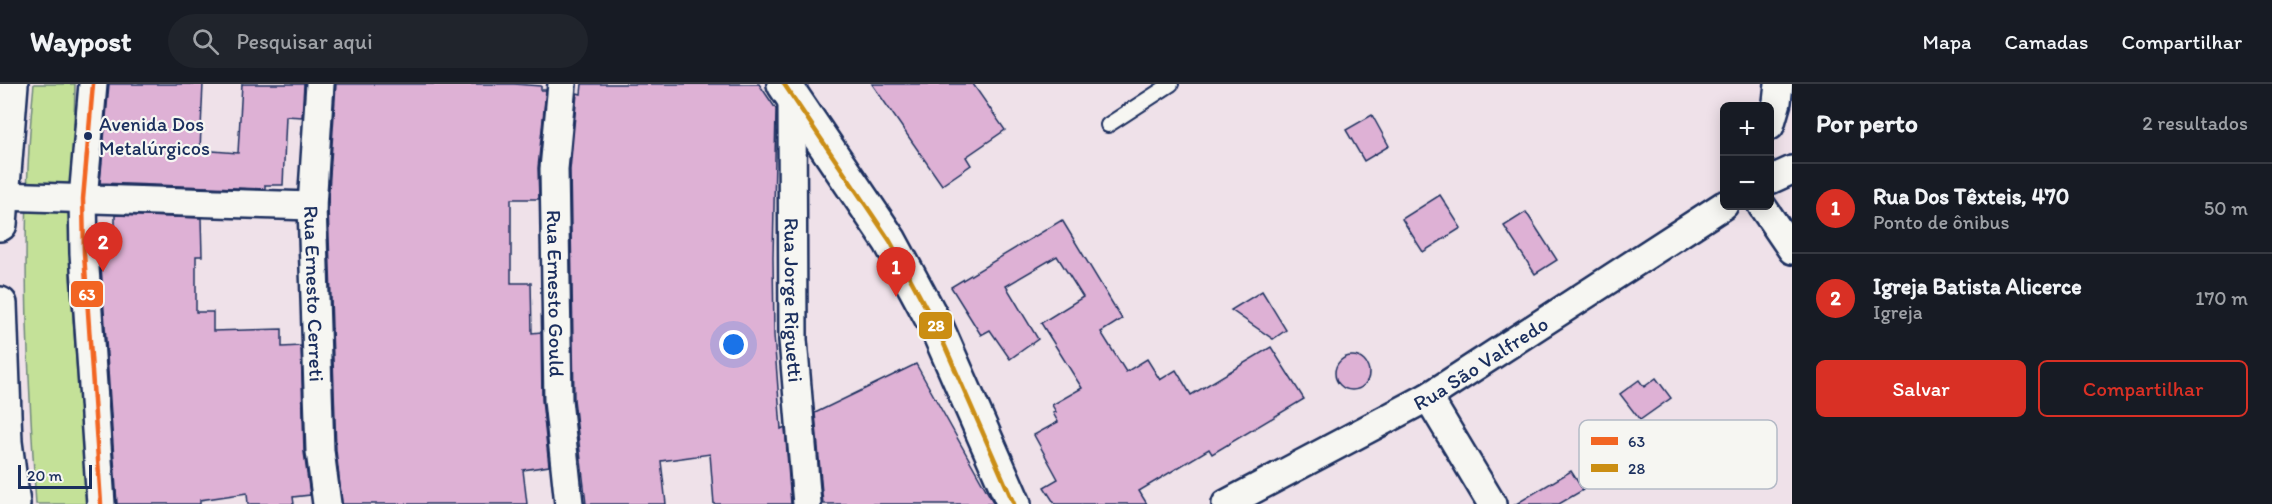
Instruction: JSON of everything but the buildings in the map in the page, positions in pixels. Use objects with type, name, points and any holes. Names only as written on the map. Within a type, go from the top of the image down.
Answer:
[{"type":"main road","points":[[0,224],[11,84]]},
{"type":"main road","points":[[788,91],[890,240],[937,328],[1014,504]]},
{"type":"main road","points":[[0,304],[2,442],[13,504]]},
{"type":"street","points":[[93,84],[83,199],[84,253],[101,504]]},
{"type":"street","name":"Rua Ernesto Cerreti","points":[[320,84],[312,206],[320,451],[327,504]]},
{"type":"street","name":"Rua Ernesto Gould","points":[[562,84],[554,181],[558,400],[569,504]]},
{"type":"street","points":[[1774,112],[1779,84]]},
{"type":"street","name":"Rua Jorge Riguetti","points":[[788,91],[793,340],[807,504]]},
{"type":"street","points":[[1774,178],[1792,170]]},
{"type":"street","points":[[1,196],[312,206]]},
{"type":"street","name":"Rua São Valfredo","points":[[1226,504],[1428,398],[1720,208]]},
{"type":"street","points":[[1765,210],[1792,250]]},
{"type":"street","points":[[1428,398],[1492,504]]},
{"type":"lane","points":[[1108,125],[1171,84]]},
{"type":"green space","points":[[34,84],[75,84],[70,279],[87,504],[36,504],[26,294],[27,189]]},
{"type":"transit line","name":"63","points":[[93,84],[83,199],[84,253],[101,504]]},
{"type":"transit line","name":"28","points":[[784,84],[890,241],[937,328],[1014,504]]},
{"type":"place","name":"Avenida Dos Metalúrgicos","points":[[88,136]]},
{"type":"place","name":"Igreja Batista Alicerce","points":[[103,272]]},
{"type":"place","name":"Rua Dos Têxteis, 470","points":[[896,297]]}]
